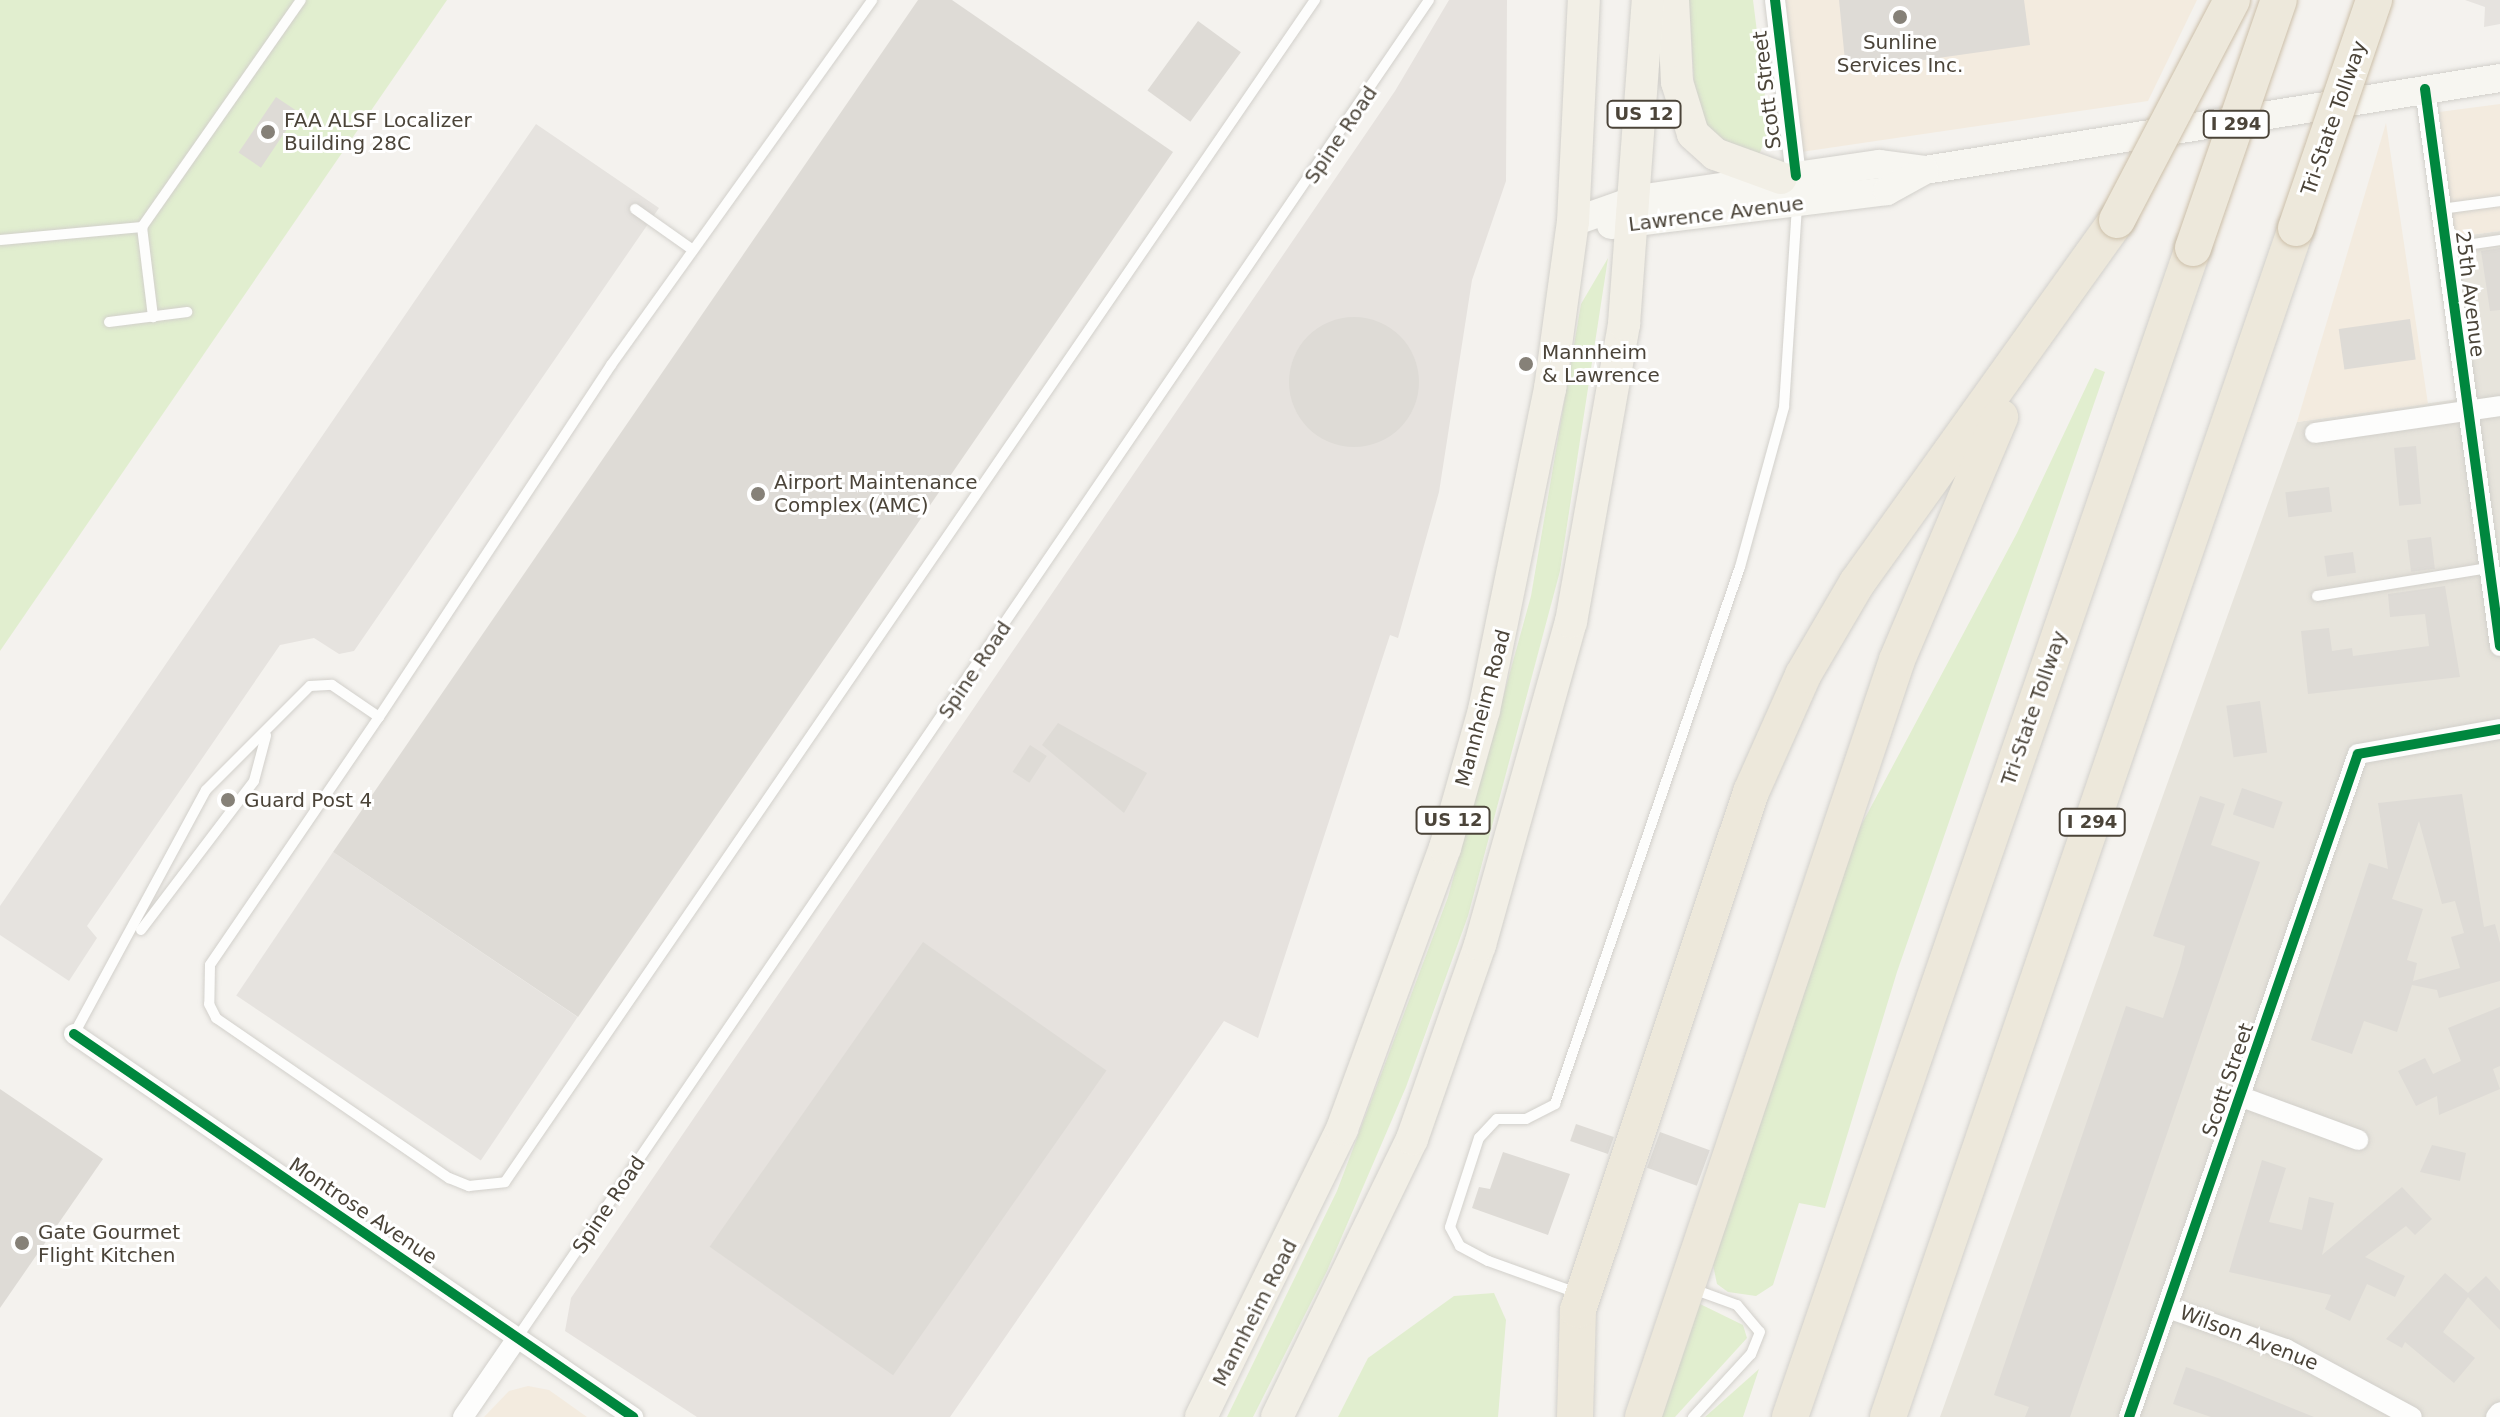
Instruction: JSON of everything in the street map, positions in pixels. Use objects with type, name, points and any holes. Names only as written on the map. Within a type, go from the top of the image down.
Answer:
[{"type":"highway","name":"I 294","points":[[1575,1417],[1583,1295],[1751,792],[1803,675],[1857,583],[2032,346],[2117,220],[2232,0]]},
{"type":"highway","name":"Tri-State Tollway","points":[[1790,1417],[2279,0]]},
{"type":"highway","name":"Tri-State Tollway","points":[[1888,1417],[2374,0]]},
{"type":"highway","name":"I 294","points":[[1643,1417],[1684,1285],[1897,660],[2032,346]]},
{"type":"main road","name":"Mannheim Road","points":[[1201,1417],[1336,1142],[1445,848],[1517,570],[1573,222],[1584,0]]},
{"type":"main road","name":"US 12","points":[[1277,1417],[1412,1139],[1484,930],[1574,607],[1611,413],[1636,213],[1648,0]]},
{"type":"main road","points":[[1673,0],[1677,82],[1693,134],[1715,154],[1788,177]]},
{"type":"main road","name":"Lawrence Avenue","points":[[1573,222],[1636,213],[1788,177],[1879,164],[1925,170],[2500,78]]},
{"type":"main road","name":"Lawrence Avenue","points":[[1636,213],[1797,206],[1887,191],[1925,170]]},
{"type":"street","name":"Scott Street","points":[[1775,0],[1788,177]]},
{"type":"street","name":"25th Avenue","points":[[2425,89],[2466,411],[2492,532],[2488,568],[2496,598],[2500,646]]},
{"type":"street","points":[[2315,433],[2500,406]]},
{"type":"street","name":"Scott Street","points":[[2129,1417],[2358,754],[2500,729]]},
{"type":"street","name":"Montrose Avenue","points":[[74,1034],[633,1417]]},
{"type":"street","points":[[2242,1097],[2358,1140]]},
{"type":"street","name":"Wilson Avenue","points":[[2168,1308],[2286,1349],[2412,1417]]},
{"type":"street","points":[[463,1417],[517,1338]]},
{"type":"street","points":[[2496,1417],[2500,1412]]},
{"type":"lane","points":[[153,317],[142,227],[301,0]]},
{"type":"lane","points":[[872,0],[693,250],[210,965],[209,1004],[216,1018],[449,1178],[487,1187],[505,1182],[521,1164],[1315,0]]},
{"type":"lane","name":"Spine Road","points":[[517,1338],[1429,0]]},
{"type":"lane","points":[[2441,209],[2500,201]]},
{"type":"lane","points":[[1583,1295],[1488,1261],[1460,1246],[1450,1227],[1479,1138],[1497,1119],[1526,1119],[1555,1104],[1740,567],[1784,407],[1797,206]]},
{"type":"lane","points":[[635,209],[693,250]]},
{"type":"lane","points":[[0,240],[142,227]]},
{"type":"lane","points":[[2446,248],[2500,240]]},
{"type":"lane","points":[[109,322],[187,312]]},
{"type":"lane","points":[[2317,596],[2488,568]]},
{"type":"lane","points":[[74,1034],[125,950],[206,790],[320,682],[379,717]]},
{"type":"lane","points":[[125,950],[254,781],[266,736]]},
{"type":"lane","points":[[1684,1285],[1737,1305],[1760,1332],[1751,1354],[1693,1417]]},
{"type":"shaded area","points":[[1449,0],[1507,0],[1506,181],[1472,280],[1439,492],[1398,638],[1390,635],[1258,1038],[1224,1021],[950,1417],[697,1417],[565,1331],[571,1298],[1395,91]]},
{"type":"shaded area","points":[[1785,0],[2197,0],[2148,101],[1801,152]]},
{"type":"shaded area","points":[[2465,0],[2500,0],[2500,24],[2484,27],[2485,7]]},
{"type":"shaded area","points":[[2500,104],[2500,231],[2454,237],[2439,112]]},
{"type":"shaded area","points":[[2386,123],[2428,404],[2297,422]]},
{"type":"shaded area","points":[[536,124],[659,208],[354,651],[339,654],[314,638],[280,645],[87,926],[97,938],[69,981],[0,935],[0,906]]},
{"type":"shaded area","points":[[2500,231],[2500,1417],[1940,1417],[2297,422],[2473,397],[2454,237]]},
{"type":"shaded area","points":[[333,852],[578,1017],[481,1160],[236,995]]},
{"type":"shaded area","points":[[528,1386],[549,1390],[587,1417],[484,1417],[509,1391]]},
{"type":"green space","points":[[0,0],[447,0],[0,651]]},
{"type":"green space","points":[[1689,0],[1753,0],[1769,129],[1759,155],[1750,157],[1704,128],[1695,99]]},
{"type":"green space","points":[[1608,258],[1560,571],[1468,916],[1406,1087],[1327,1271],[1253,1417],[1227,1417],[1337,1191],[1448,897],[1531,596],[1581,304]]},
{"type":"green space","points":[[2095,368],[2105,372],[1897,972],[1825,1208],[1799,1203],[1773,1285],[1756,1296],[1728,1292],[1717,1284],[1713,1265],[1722,1229],[1857,833],[2017,533]]},
{"type":"green space","points":[[1494,1293],[1506,1320],[1498,1417],[1338,1417],[1368,1358],[1454,1296]]},
{"type":"green space","points":[[1698,1303],[1743,1325],[1747,1338],[1675,1417],[1662,1417]]},
{"type":"green space","points":[[1759,1369],[1743,1417],[1705,1417]]},
{"type":"building","name":"Airport Maintenance Complex (AMC)","points":[[918,0],[952,0],[1173,152],[578,1017],[333,852]]},
{"type":"building","points":[[1839,0],[2024,0],[2030,45],[1846,71]]},
{"type":"building","points":[[1198,21],[1241,52],[1190,122],[1147,91]]},
{"type":"building","name":"FAA ALSF Localizer Building 28C","points":[[276,97],[298,112],[261,168],[239,153]]},
{"type":"building","points":[[2500,248],[2500,310],[2490,311],[2481,251]]},
{"type":"building","points":[[1354,317],[1379,322],[1400,336],[1414,357],[1419,382],[1414,407],[1400,428],[1379,442],[1354,447],[1329,442],[1308,428],[1294,407],[1289,382],[1294,357],[1308,336],[1329,322]]},
{"type":"building","points":[[2410,319],[2416,360],[2344,370],[2339,329]]},
{"type":"building","points":[[2416,446],[2421,504],[2399,506],[2394,448]]},
{"type":"building","points":[[2329,487],[2332,512],[2288,517],[2285,492]]},
{"type":"building","points":[[2431,537],[2435,569],[2411,572],[2407,540]]},
{"type":"building","points":[[2353,552],[2356,573],[2327,577],[2324,556]]},
{"type":"building","points":[[2445,586],[2460,677],[2308,694],[2301,631],[2329,628],[2332,651],[2352,648],[2353,656],[2429,646],[2425,614],[2390,617],[2388,594]]},
{"type":"building","points":[[2260,701],[2267,752],[2234,757],[2226,706]]},
{"type":"building","points":[[1058,723],[1147,773],[1124,813],[1042,745]]},
{"type":"building","points":[[1030,745],[1047,756],[1029,783],[1013,772]]},
{"type":"building","points":[[2242,788],[2283,802],[2274,828],[2233,814]]},
{"type":"building","points":[[2462,794],[2484,927],[2495,924],[2500,943],[2500,981],[2439,998],[2437,990],[2412,985],[2397,1032],[2364,1021],[2352,1054],[2311,1040],[2369,863],[2388,869],[2378,803]],"holes":[[[2419,821],[2442,904],[2455,901],[2464,933],[2451,937],[2460,968],[2413,981],[2417,963],[2407,960],[2423,909],[2392,899]]]},
{"type":"building","points":[[2200,796],[2225,804],[2211,845],[2260,862],[2070,1417],[2025,1417],[2029,1407],[1994,1395],[2126,1006],[2163,1018],[2185,946],[2153,936]]},
{"type":"building","points":[[923,942],[1106,1070],[893,1375],[710,1247]]},
{"type":"building","points":[[2500,1007],[2500,1066],[2493,1069],[2500,1089],[2439,1115],[2437,1096],[2416,1106],[2398,1071],[2425,1058],[2433,1074],[2461,1061],[2448,1028]]},
{"type":"building","name":"Gate Gourmet Flight Kitchen","points":[[0,1089],[103,1159],[0,1308]]},
{"type":"building","points":[[1576,1124],[1614,1137],[1608,1154],[1570,1141]]},
{"type":"building","points":[[1660,1132],[1710,1150],[1697,1186],[1647,1168]]},
{"type":"building","points":[[2432,1145],[2466,1153],[2460,1181],[2420,1172]]},
{"type":"building","points":[[1503,1152],[1570,1174],[1548,1235],[1472,1208],[1479,1187],[1490,1189]]},
{"type":"building","points":[[2262,1160],[2286,1168],[2269,1222],[2302,1230],[2309,1197],[2334,1203],[2322,1255],[2402,1187],[2432,1219],[2415,1235],[2406,1226],[2365,1257],[2405,1276],[2395,1297],[2367,1284],[2350,1321],[2325,1309],[2331,1295],[2229,1272]]},
{"type":"building","points":[[2445,1273],[2468,1293],[2486,1276],[2500,1291],[2500,1330],[2468,1297],[2443,1332],[2475,1358],[2454,1383],[2405,1342],[2402,1348],[2386,1339]]},
{"type":"building","points":[[2186,1367],[2314,1417],[2211,1417],[2173,1404]]},
{"type":"cycle path","points":[[1775,0],[1796,176]]},
{"type":"cycle path","points":[[2425,89],[2500,646]]},
{"type":"cycle path","points":[[2129,1417],[2358,754],[2500,729]]},
{"type":"cycle path","points":[[74,1034],[633,1417]]},
{"type":"place","name":"Sunline Services Inc.","points":[[1900,17]]},
{"type":"place","name":"FAA ALSF Localizer Building 28C","points":[[268,132]]},
{"type":"place","name":"Mannheim & Lawrence","points":[[1526,364]]},
{"type":"place","name":"Airport Maintenance Complex (AMC)","points":[[758,494]]},
{"type":"place","name":"Guard Post 4","points":[[228,800]]},
{"type":"place","name":"Gate Gourmet Flight Kitchen","points":[[22,1243]]}]
